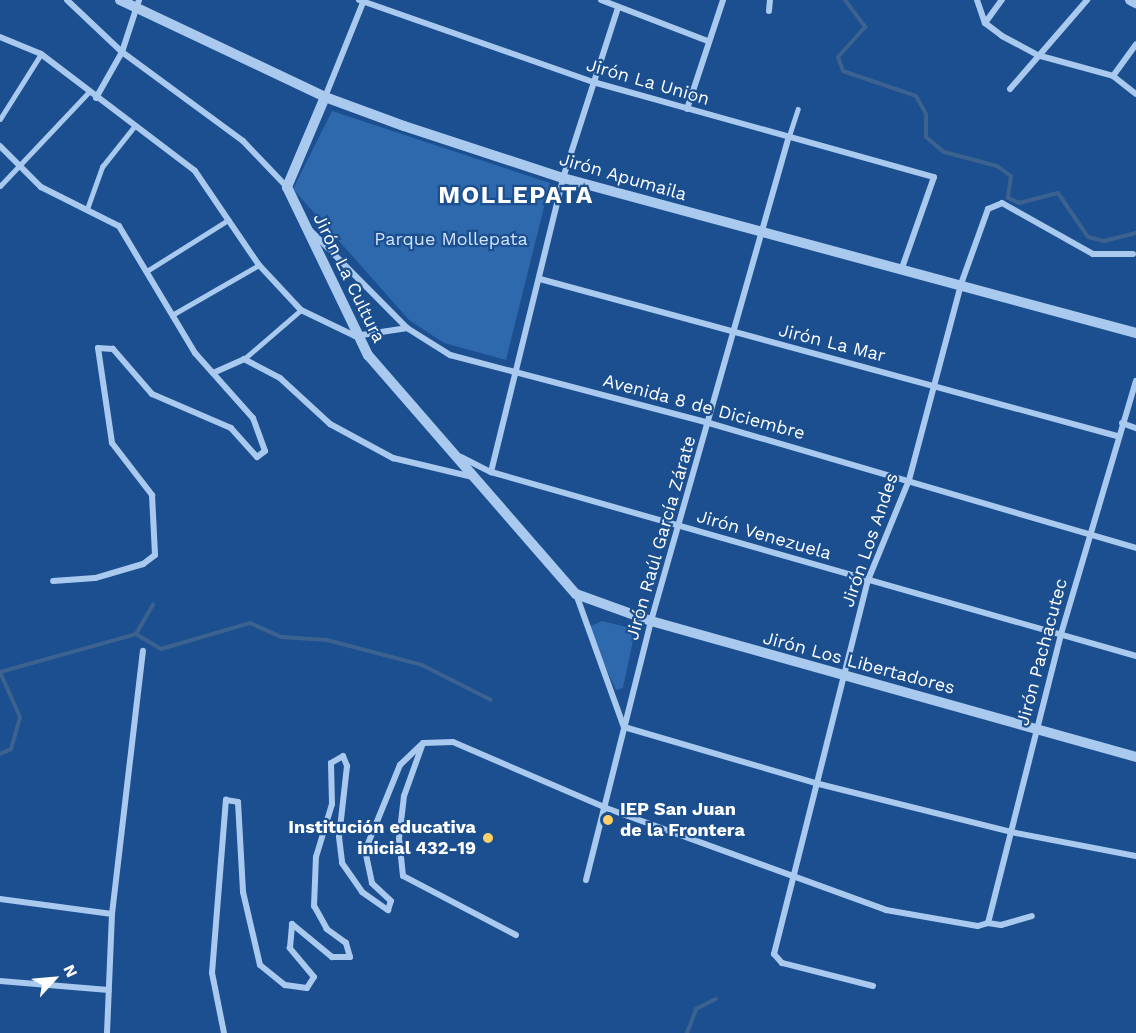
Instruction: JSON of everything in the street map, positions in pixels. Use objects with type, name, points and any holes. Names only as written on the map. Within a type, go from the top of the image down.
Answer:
[{"type":"street","name":"Jirón La Cultura","points":[[67,0],[122,52],[243,141],[287,187],[368,355],[479,479],[576,594]]},
{"type":"street","name":"Jirón Apumaila","points":[[120,0],[138,3],[325,97],[563,178],[1136,333]]},
{"type":"street","points":[[601,0],[708,41]]},
{"type":"street","points":[[687,109],[723,0]]},
{"type":"street","points":[[768,11],[770,0]]},
{"type":"street","points":[[977,0],[985,22],[1037,55],[1113,76],[1136,94]]},
{"type":"street","points":[[985,22],[1002,0]]},
{"type":"street","points":[[1010,88],[1087,0]]},
{"type":"street","points":[[1130,0],[1136,3]]},
{"type":"street","points":[[287,187],[362,1]]},
{"type":"street","name":"Jirón La Union","points":[[362,1],[593,82],[934,177],[902,268]]},
{"type":"street","points":[[96,98],[122,52],[138,3]]},
{"type":"street","points":[[491,472],[563,178],[618,8]]},
{"type":"street","points":[[0,37],[41,54],[133,128],[195,171],[259,265],[301,310],[359,336],[407,328]]},
{"type":"street","points":[[1113,76],[1136,44]]},
{"type":"street","name":"Jirón Raúl García Zárate","points":[[586,880],[606,808],[651,621],[709,423],[759,232],[789,136]]},
{"type":"street","points":[[0,146],[19,166],[62,201],[87,209],[119,226],[172,315],[213,373],[253,418],[264,445],[261,457],[231,428],[152,394],[113,349],[98,348],[112,443],[152,495],[154,555],[143,564],[95,578],[53,581]]},
{"type":"street","name":"Jirón Los Andes","points":[[873,986],[782,963],[774,954],[794,880],[815,783],[868,580],[909,480],[961,284],[988,209],[1002,203],[1023,212],[1093,254],[1133,254]]},
{"type":"street","name":"Avenida 8 de Diciembre","points":[[306,226],[407,328],[450,355],[709,423],[1136,548]]},
{"type":"street","name":"Jirón La Mar","points":[[540,279],[732,333],[933,384],[1117,436]]},
{"type":"street","points":[[213,373],[244,358],[280,378],[330,424],[393,458],[479,479]]},
{"type":"street","name":"Jirón Pachacutec","points":[[988,923],[1061,634],[1092,535],[1117,436],[1136,381]]},
{"type":"street","points":[[1122,423],[1136,428]]},
{"type":"street","name":"Jirón Venezuela","points":[[456,455],[491,472],[1136,656]]},
{"type":"street","points":[[576,594],[624,727],[815,783],[1011,832],[1136,856]]},
{"type":"street","name":"Jirón Los Libertadores","points":[[576,594],[651,621],[843,677],[1037,728],[1136,758]]},
{"type":"street","points":[[107,1033],[112,914],[143,651]]},
{"type":"street","points":[[224,1033],[212,973],[226,800],[238,802],[243,892],[260,965],[285,985],[307,988],[314,977],[290,948],[292,924],[332,957],[350,957],[346,943],[327,929],[314,906],[316,857],[332,804],[332,763],[343,756],[347,766],[339,837],[342,862],[362,892],[388,910],[391,901],[372,883],[365,851],[400,765],[423,743],[453,742],[606,808],[794,880],[885,910],[978,926],[988,923],[1001,925],[1032,916]]},
{"type":"street","points":[[423,743],[404,796],[399,839],[403,876],[516,935]]},
{"type":"street","points":[[0,899],[112,914]]},
{"type":"street","points":[[0,981],[109,990]]},
{"type":"lane","points":[[0,119],[41,54]]},
{"type":"lane","points":[[0,186],[89,92]]},
{"type":"lane","points":[[789,136],[798,109]]},
{"type":"lane","points":[[87,209],[102,167],[133,128]]},
{"type":"lane","points":[[147,271],[228,220]]},
{"type":"lane","points":[[172,315],[259,265]]},
{"type":"lane","points":[[244,358],[301,310]]},
{"type":"green space","name":"Parque Mollepata","points":[[332,111],[550,183],[506,360],[444,343],[409,320],[293,189]]},
{"type":"green space","points":[[602,621],[630,628],[634,636],[623,688],[616,690],[590,633],[589,627]]},
{"type":"waterway","points":[[845,0],[865,27],[838,57],[843,71],[916,96],[926,114],[926,137],[944,152],[997,166],[1011,176],[1008,198],[1019,203],[1058,193],[1088,237],[1104,241],[1136,233]]},
{"type":"waterway","points":[[136,634],[153,605]]},
{"type":"waterway","points":[[0,672],[136,634],[161,649],[250,623],[281,637],[327,640],[422,665],[491,700]]},
{"type":"waterway","points":[[0,672],[20,717],[11,749],[0,754]]},
{"type":"waterway","points":[[687,1033],[696,1009],[716,999]]},
{"type":"place","name":"IEP San Juan de la Frontera","points":[[608,820]]},
{"type":"place","name":"Institución educativa inicial 432-19","points":[[488,838]]},
{"type":"district","name":"MOLLEPATA","points":[[516,196]]}]
